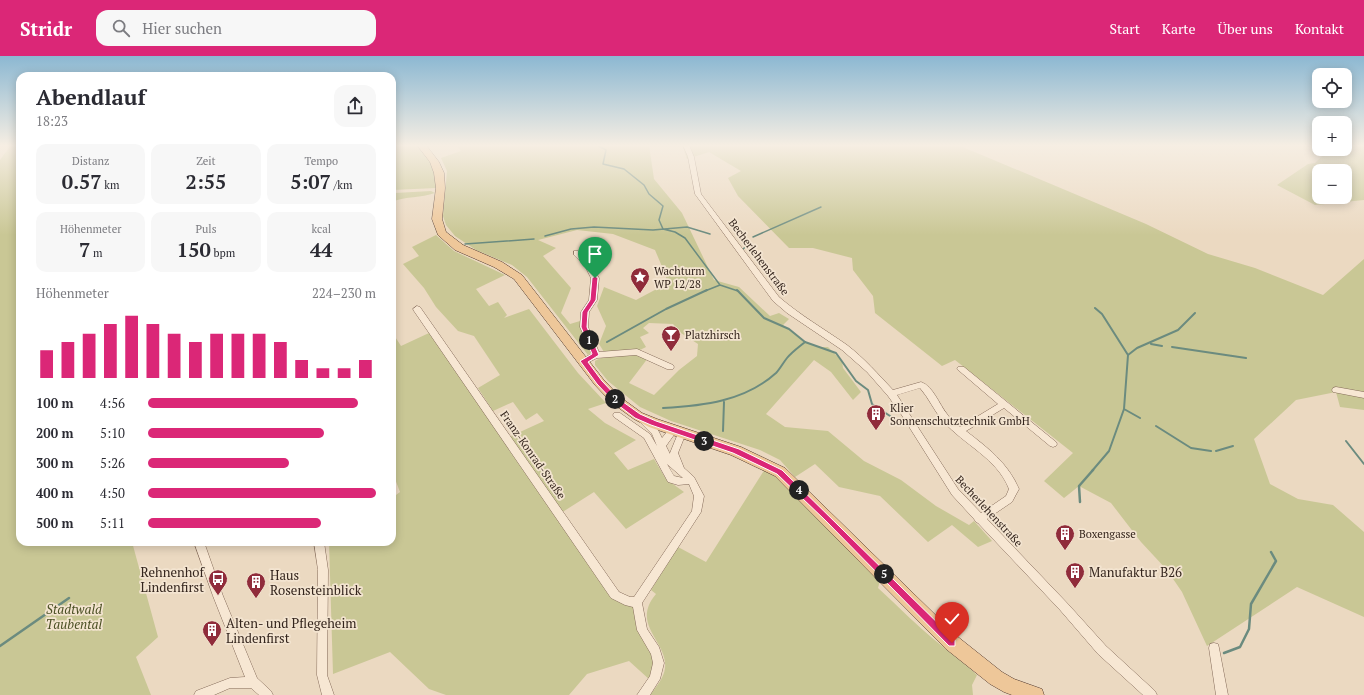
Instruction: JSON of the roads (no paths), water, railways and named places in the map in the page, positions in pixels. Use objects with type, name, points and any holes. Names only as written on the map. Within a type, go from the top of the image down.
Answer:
[{"type":"main road","points":[[440,175],[441,180],[436,216],[437,224],[442,233],[459,248],[499,265],[518,277],[599,382],[616,400],[638,416],[678,432],[736,451],[780,472],[952,643],[996,678],[1010,686],[1036,695]]},
{"type":"street","name":"Becherlehenstraße","points":[[694,175],[698,194],[776,299],[790,311],[845,348],[870,370],[891,394],[946,482],[979,519],[1064,607],[1102,650],[1151,695]]},
{"type":"street","points":[[576,253],[588,265],[595,278],[593,300],[585,312],[584,327],[596,355]]},
{"type":"street","name":"Franz-Konrad-Straße","points":[[418,309],[615,595],[629,602],[637,602]]},
{"type":"street","points":[[584,361],[596,355],[637,352],[670,367]]},
{"type":"street","points":[[961,368],[1053,444]]},
{"type":"street","points":[[891,394],[920,385],[926,390],[946,418],[1007,473],[1014,489],[1009,499],[979,519]]},
{"type":"street","points":[[1336,390],[1364,395]]},
{"type":"street","points":[[960,431],[1004,404]]},
{"type":"street","points":[[616,415],[646,436],[671,479],[676,482],[691,480]]},
{"type":"street","points":[[638,416],[655,432],[661,447],[670,461],[691,480],[699,496],[696,512],[637,602],[642,630],[656,653],[659,665],[657,676],[643,695]]},
{"type":"street","points":[[661,447],[664,441],[678,432]]},
{"type":"street","points":[[678,432],[674,453],[681,470]]},
{"type":"street","points":[[200,546],[226,618],[253,682],[267,695]]},
{"type":"street","points":[[320,546],[323,570],[322,675],[328,695]]},
{"type":"street","points":[[1214,648],[1222,695]]},
{"type":"street","points":[[200,695],[230,683],[253,682]]},
{"type":"waterway","points":[[631,175],[644,185],[649,194],[663,206],[659,220],[663,229]]},
{"type":"waterway","points":[[753,237],[821,207]]},
{"type":"waterway","points":[[545,236],[571,229],[594,227],[653,230],[663,229]]},
{"type":"waterway","points":[[663,229],[687,227],[710,234]]},
{"type":"waterway","points":[[663,229],[675,232],[685,238],[720,285]]},
{"type":"waterway","points":[[465,244],[534,239]]},
{"type":"waterway","points":[[743,249],[749,244]]},
{"type":"waterway","points":[[705,291],[720,285]]},
{"type":"waterway","points":[[720,285],[738,291]]},
{"type":"waterway","points":[[607,342],[666,309],[707,290]]},
{"type":"waterway","points":[[738,291],[764,318],[789,329],[805,342]]},
{"type":"waterway","points":[[1095,308],[1102,314],[1128,355]]},
{"type":"waterway","points":[[1128,355],[1137,348],[1178,330],[1195,313]]},
{"type":"waterway","points":[[663,408],[693,406],[723,400],[751,390],[776,373],[789,356],[805,342]]},
{"type":"waterway","points":[[805,342],[836,353],[856,381],[868,390],[872,404],[893,418]]},
{"type":"waterway","points":[[1151,344],[1162,346]]},
{"type":"waterway","points":[[1172,347],[1246,358]]},
{"type":"waterway","points":[[1124,409],[1128,355]]},
{"type":"waterway","points":[[723,431],[724,402]]},
{"type":"waterway","points":[[1092,471],[1109,451],[1124,409]]},
{"type":"waterway","points":[[1124,409],[1140,418]]},
{"type":"waterway","points":[[1156,426],[1191,448],[1211,451]]},
{"type":"waterway","points":[[1346,441],[1364,464]]},
{"type":"waterway","points":[[1216,451],[1233,446]]},
{"type":"waterway","points":[[1080,502],[1079,486],[1093,470]]},
{"type":"waterway","points":[[1224,653],[1240,647],[1249,629],[1251,604],[1276,561],[1271,552]]},
{"type":"waterway","points":[[0,646],[69,598]]},
{"type":"place","name":"Wachturm WP 12/28","points":[[640,294]]},
{"type":"place","name":"Platzhirsch","points":[[671,352]]},
{"type":"place","name":"Klier Sonnenschutztechnik GmbH","points":[[876,431]]},
{"type":"place","name":"Boxengasse","points":[[1065,551]]},
{"type":"place","name":"Manufaktur B26","points":[[1075,589]]},
{"type":"place","name":"Rehnenhof Lindenfirst","points":[[218,596]]},
{"type":"place","name":"Haus Rosensteinblick","points":[[256,599]]},
{"type":"place","name":"Alten- und Pflegeheim Lindenfirst","points":[[212,647]]},
{"type":"park label","name":"Stadtwald Taubental","points":[[74,616]]}]
